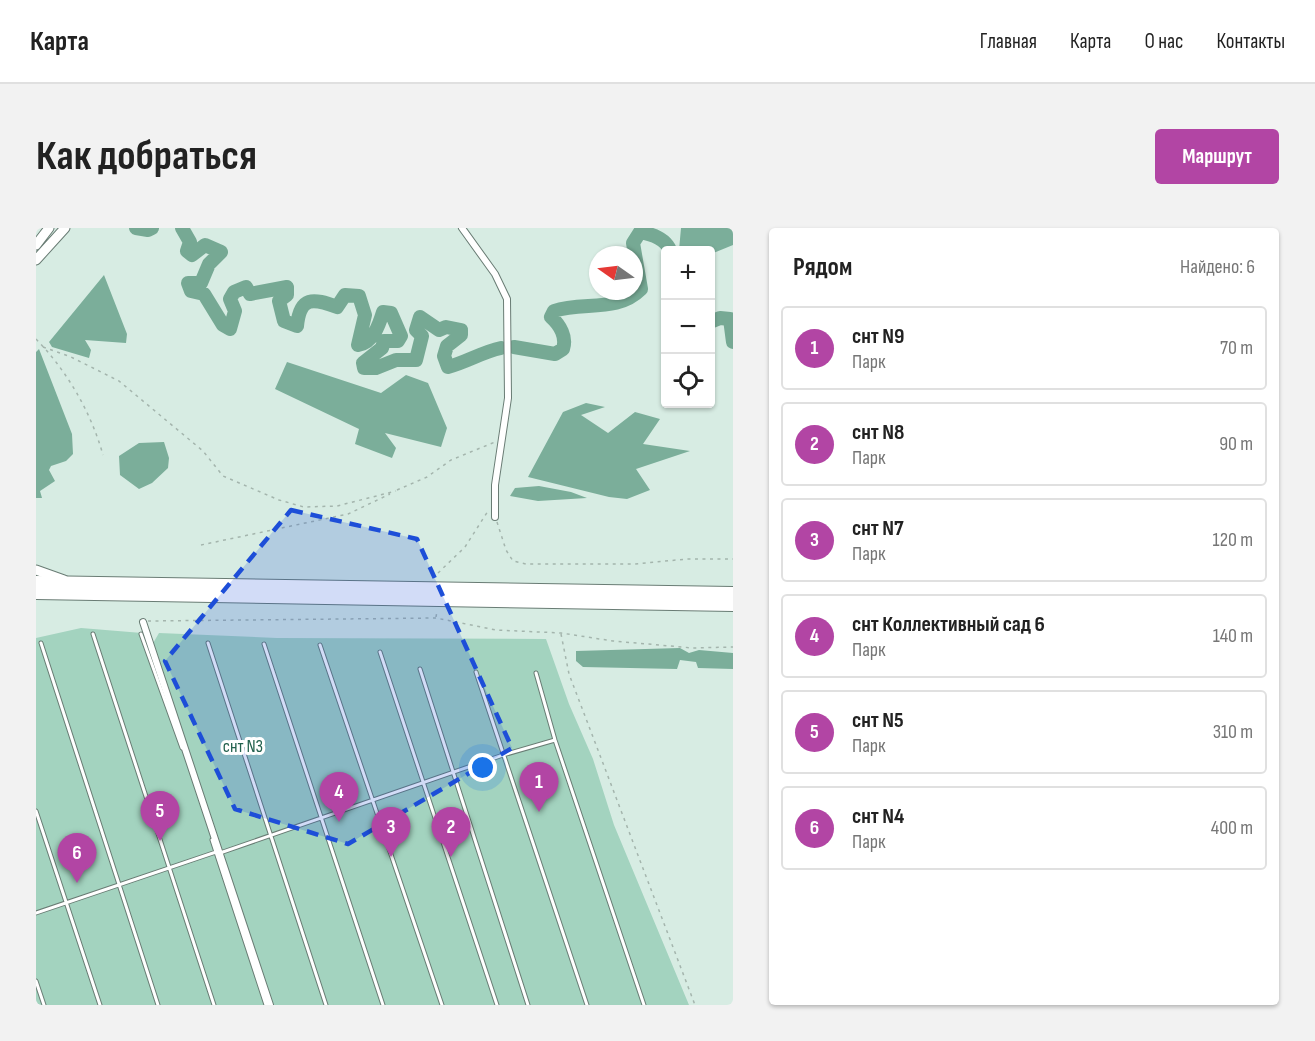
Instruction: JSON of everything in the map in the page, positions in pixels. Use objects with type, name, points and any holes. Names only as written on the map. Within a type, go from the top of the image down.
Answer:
[{"type":"highway","points":[[36,582],[68,588],[733,605]]},
{"type":"highway","points":[[36,593],[68,588],[733,593]]},
{"type":"main road","points":[[36,260],[65,228]]},
{"type":"main road","points":[[36,245],[48,230]]},
{"type":"main road","points":[[36,570],[68,588]]},
{"type":"main road","points":[[36,598],[68,588]]},
{"type":"street","points":[[462,228],[495,274],[507,299],[508,398],[494,506],[495,517]]},
{"type":"street","points":[[36,239],[48,230]]},
{"type":"street","points":[[143,622],[268,1005]]},
{"type":"lane","points":[[93,634],[214,1005]]},
{"type":"lane","points":[[141,634],[218,852]]},
{"type":"lane","points":[[41,643],[158,1005]]},
{"type":"lane","points":[[208,643],[326,1005]]},
{"type":"lane","points":[[264,644],[383,1005]]},
{"type":"lane","points":[[320,645],[442,1005]]},
{"type":"lane","points":[[380,652],[497,1005]]},
{"type":"lane","points":[[420,669],[528,1005]]},
{"type":"lane","points":[[476,672],[587,1005]]},
{"type":"lane","points":[[536,673],[555,740],[644,1005]]},
{"type":"lane","points":[[36,913],[502,755],[555,740]]},
{"type":"lane","points":[[36,811],[100,1005]]},
{"type":"lane","points":[[36,981],[44,1005]]},
{"type":"path","points":[[36,339],[55,359],[95,428],[103,455]]},
{"type":"path","points":[[43,347],[71,357],[119,381],[203,451],[223,476],[279,500],[304,507],[337,506],[396,491]]},
{"type":"path","points":[[201,545],[348,514],[427,477],[451,460],[504,439]]},
{"type":"path","points":[[438,573],[465,547],[494,506]]},
{"type":"path","points":[[495,517],[513,561],[526,564],[635,564],[687,558],[733,559]]},
{"type":"path","points":[[436,618],[437,611]]},
{"type":"path","points":[[143,622],[160,619],[253,622],[436,618],[496,630],[561,633],[613,642],[693,648],[733,647]]},
{"type":"path","points":[[561,633],[569,674],[695,1005]]},
{"type":"highlighted area","points":[[291,510],[417,539],[512,748],[348,844],[235,809],[165,661]]},
{"type":"green space","points":[[681,228],[733,228],[733,245],[715,252],[715,246],[679,246]]},
{"type":"green space","points":[[104,275],[127,334],[126,343],[85,340],[91,350],[89,358],[52,347],[49,342]]},
{"type":"green space","points":[[39,349],[72,434],[73,454],[66,461],[51,466],[49,470],[55,481],[40,491],[42,498],[36,498],[36,352]]},
{"type":"green space","points":[[287,362],[381,393],[406,375],[428,383],[447,428],[441,447],[385,433],[396,448],[392,458],[355,444],[359,429],[275,389]]},
{"type":"green space","points":[[586,403],[605,407],[581,415],[608,433],[635,412],[660,419],[643,444],[690,451],[636,469],[650,490],[627,499],[609,497],[528,477],[563,412]]},
{"type":"green space","points":[[164,442],[169,458],[168,468],[152,483],[139,489],[120,475],[119,456],[139,443]]},
{"type":"green space","points":[[539,486],[571,492],[587,498],[538,501],[510,496],[515,488]]},
{"type":"green space","points":[[81,628],[142,633],[191,768],[268,1005],[36,1005],[36,638]]},
{"type":"green space","name":"снт N3","points":[[159,633],[277,638],[546,639],[569,704],[593,759],[614,825],[689,1005],[272,1005],[152,645]]},
{"type":"green space","points":[[680,648],[689,653],[699,650],[733,653],[733,669],[698,668],[696,662],[680,660],[677,669],[583,667],[576,661],[576,651]]},
{"type":"waterway","points":[[136,228],[148,230],[152,228]]},
{"type":"waterway","points":[[182,228],[190,242],[187,251],[192,255],[205,245],[221,252],[209,264],[201,283],[188,283],[191,291],[204,294],[223,325],[230,329],[235,311],[230,299],[234,292],[246,287],[250,294],[287,287],[287,295],[279,301],[284,321],[297,326],[301,309],[309,302],[321,302],[337,307],[345,295],[359,296],[365,315],[358,345],[368,341],[377,328],[383,312],[391,313],[401,336],[398,341],[384,341],[382,348],[363,363],[364,368],[376,368],[396,360],[416,360],[422,336],[416,330],[420,317],[439,330],[446,327],[461,330],[461,335],[447,346],[444,356],[448,367],[501,348]]},
{"type":"waterway","points":[[514,347],[555,354],[563,349],[564,340],[560,327],[551,317],[554,311],[611,304],[632,296],[641,289],[633,243],[640,232],[653,235],[668,246]]},
{"type":"waterway","points":[[715,320],[730,319],[733,342]]},
{"type":"place","name":"снт N9","points":[[539,812]]},
{"type":"place","name":"снт Коллективный сад 6","points":[[339,822]]},
{"type":"place","name":"снт N5","points":[[160,841]]},
{"type":"place","name":"снт N7","points":[[391,857]]},
{"type":"place","name":"снт N8","points":[[451,857]]},
{"type":"place","name":"снт N4","points":[[77,883]]}]
